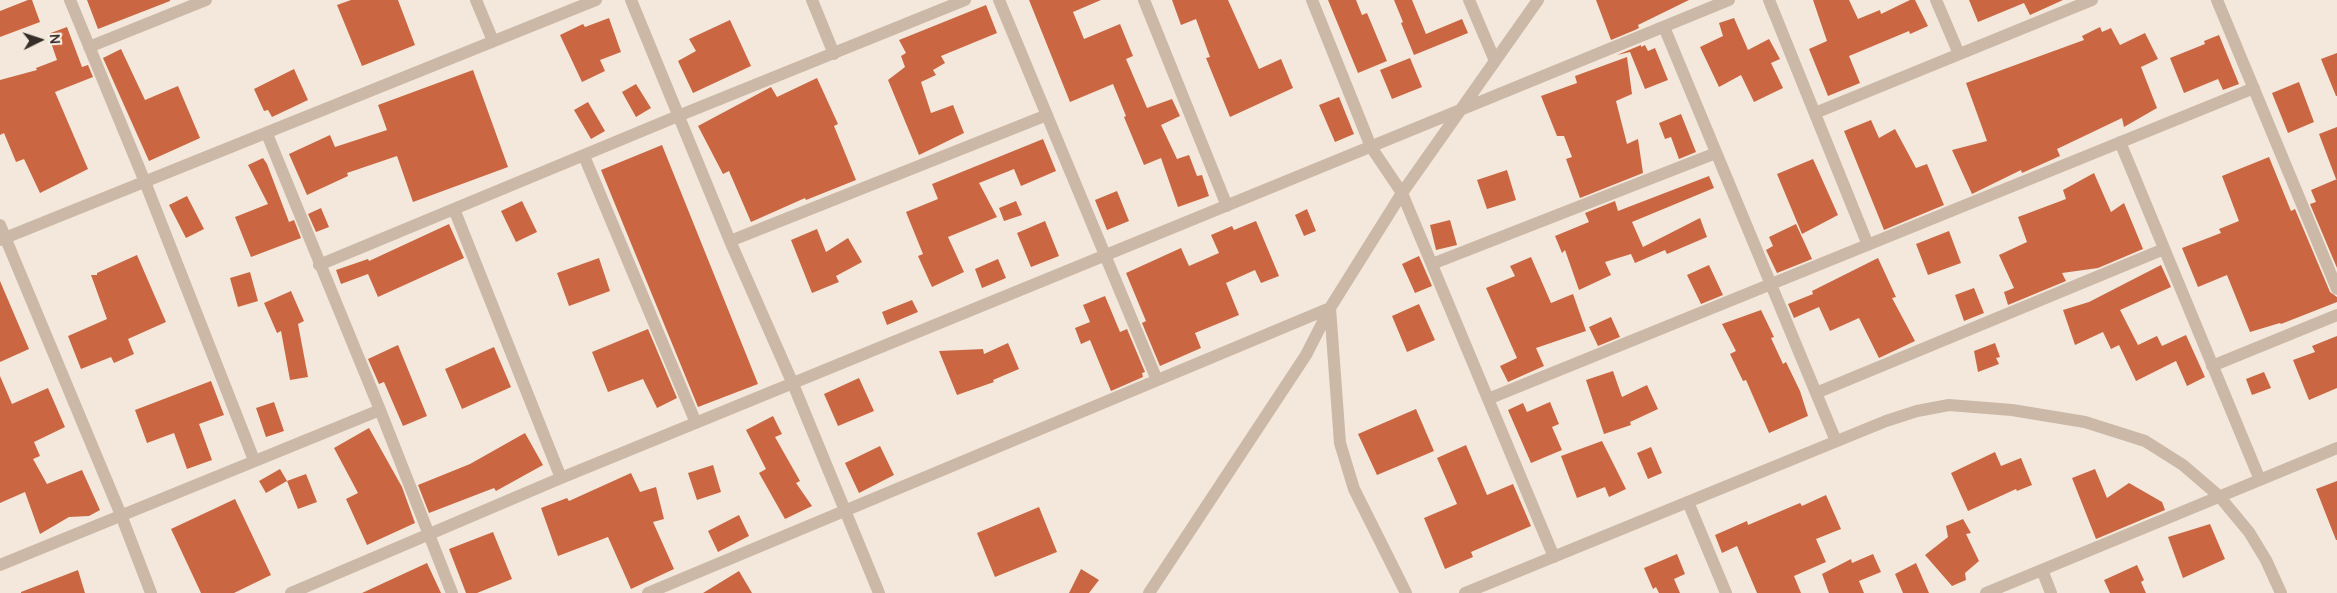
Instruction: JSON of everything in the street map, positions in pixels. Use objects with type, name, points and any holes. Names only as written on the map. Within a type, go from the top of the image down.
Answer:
[{"type":"street","points":[[70,0],[145,182],[254,460]]},
{"type":"street","points":[[89,47],[206,0]]},
{"type":"street","points":[[476,0],[493,41]]},
{"type":"street","points":[[3,239],[596,0]]},
{"type":"street","points":[[631,0],[730,241],[793,384],[880,593]]},
{"type":"street","points":[[812,0],[834,54]]},
{"type":"street","points":[[319,265],[678,116],[965,0]]},
{"type":"street","points":[[999,0],[1157,380]]},
{"type":"street","points":[[1144,0],[1227,206]]},
{"type":"street","points":[[1312,0],[1371,147],[1402,193],[1554,557]]},
{"type":"street","points":[[1470,0],[1495,61]]},
{"type":"street","points":[[1149,593],[1306,355],[1330,308],[1402,193],[1538,0]]},
{"type":"street","points":[[291,593],[561,478],[1730,0]]},
{"type":"street","points":[[1769,0],[1868,245]]},
{"type":"street","points":[[1936,0],[1959,54]]},
{"type":"street","points":[[1815,113],[1959,54],[2073,4],[2092,0]]},
{"type":"street","points":[[2217,0],[2337,289]]},
{"type":"street","points":[[1664,27],[1836,442]]},
{"type":"street","points":[[1488,399],[2254,88]]},
{"type":"street","points":[[730,241],[1047,115]]},
{"type":"street","points":[[267,134],[319,265],[380,410],[452,593]]},
{"type":"street","points":[[2120,142],[2260,480]]},
{"type":"street","points":[[1432,264],[1716,153]]},
{"type":"street","points":[[584,156],[696,423]]},
{"type":"street","points":[[454,209],[561,478]]},
{"type":"street","points":[[0,225],[3,239],[121,515],[151,593]]},
{"type":"street","points":[[1816,393],[2164,249]]},
{"type":"street","points":[[648,593],[845,509],[1330,308]]},
{"type":"street","points":[[1330,308],[1340,442],[1354,489],[1406,593]]},
{"type":"street","points":[[2212,366],[2337,315]]},
{"type":"street","points":[[1465,593],[1836,442],[1917,411],[1949,405],[2012,410],[2085,422],[2145,441],[2183,465],[2220,496],[2249,532],[2262,553],[2281,593]]},
{"type":"street","points":[[0,565],[380,410]]},
{"type":"street","points":[[1986,593],[2337,448]]},
{"type":"street","points":[[1688,502],[1726,593]]},
{"type":"street","points":[[2042,570],[2051,593]]},
{"type":"building","points":[[32,0],[40,22],[0,37],[0,11]]},
{"type":"building","points":[[87,0],[170,0],[170,1],[98,29]]},
{"type":"building","points":[[351,0],[398,0],[415,45],[362,66],[337,5]]},
{"type":"building","points":[[1029,0],[1101,0],[1073,12],[1084,39],[1120,24],[1133,56],[1126,59],[1147,108],[1172,99],[1180,116],[1161,125],[1177,159],[1189,155],[1197,176],[1202,175],[1209,196],[1178,207],[1161,158],[1144,165],[1124,117],[1126,116],[1113,84],[1070,102]]},
{"type":"building","points":[[1172,0],[1228,0],[1259,69],[1281,59],[1293,88],[1230,117],[1206,58],[1210,57],[1196,19],[1181,25]]},
{"type":"building","points":[[1328,0],[1356,0],[1362,15],[1367,13],[1387,61],[1358,73]]},
{"type":"building","points":[[1394,0],[1412,0],[1426,34],[1462,19],[1468,33],[1414,55]]},
{"type":"building","points":[[1596,0],[1689,0],[1638,25],[1639,28],[1611,40]]},
{"type":"building","points":[[1813,0],[1849,0],[1858,19],[1880,10],[1881,14],[1910,0],[1915,0],[1928,26],[1910,34],[1909,31],[1849,56],[1860,83],[1828,96],[1809,49],[1827,41]]},
{"type":"building","points":[[1969,0],[2063,0],[2030,15],[2024,3],[1978,22]]},
{"type":"building","points":[[986,5],[997,33],[941,56],[945,63],[933,70],[936,75],[921,82],[931,113],[953,105],[964,133],[919,155],[888,80],[905,67],[901,56],[906,53],[899,40]]},
{"type":"building","points":[[609,18],[621,52],[600,60],[605,71],[582,82],[560,35],[583,24],[585,27]]},
{"type":"building","points":[[1734,18],[1748,50],[1769,39],[1780,59],[1771,63],[1783,88],[1754,102],[1741,75],[1719,87],[1700,47],[1723,36],[1719,23]]},
{"type":"building","points":[[730,20],[751,66],[693,93],[678,61],[696,51],[689,39]]},
{"type":"building","points":[[67,27],[82,67],[88,65],[93,77],[55,92],[88,169],[40,193],[24,159],[16,162],[4,133],[0,135],[0,80],[37,70],[36,68],[57,60],[48,34]]},
{"type":"building","points":[[2100,27],[2102,32],[2111,28],[2120,45],[2145,33],[2158,59],[2141,67],[2157,108],[2124,127],[2122,118],[2057,149],[2060,156],[2022,173],[2021,170],[1972,194],[1952,150],[1987,141],[1966,83],[2084,40],[2082,36]]},
{"type":"building","points":[[2219,35],[2239,84],[2223,90],[2218,79],[2184,93],[2170,58],[2205,44],[2204,41]]},
{"type":"building","points":[[1641,45],[1641,47],[1645,45],[1648,51],[1655,48],[1668,80],[1645,89],[1630,52],[1617,55]]},
{"type":"building","points":[[121,49],[145,100],[178,86],[200,138],[149,161],[103,58]]},
{"type":"building","points":[[2337,53],[2337,96],[2336,96],[2321,59]]},
{"type":"building","points":[[1627,57],[1632,94],[1616,101],[1627,144],[1638,139],[1643,173],[1580,198],[1566,159],[1572,157],[1564,136],[1557,136],[1541,96],[1577,83],[1575,76]]},
{"type":"building","points":[[1410,58],[1422,87],[1392,99],[1380,70]]},
{"type":"building","points":[[294,69],[308,100],[272,117],[268,110],[264,111],[254,89]]},
{"type":"building","points":[[473,70],[508,167],[413,202],[397,156],[347,173],[348,176],[307,195],[289,154],[330,135],[335,147],[387,130],[378,105]]},
{"type":"building","points":[[817,78],[838,124],[834,126],[856,180],[806,200],[805,198],[751,222],[729,171],[723,174],[698,126],[771,87],[777,97]]},
{"type":"building","points":[[2299,82],[2314,122],[2288,133],[2272,93]]},
{"type":"building","points":[[636,84],[651,108],[636,117],[622,92]]},
{"type":"building","points":[[1339,97],[1354,134],[1335,142],[1319,105]]},
{"type":"building","points":[[588,102],[605,131],[591,139],[574,110]]},
{"type":"building","points":[[1681,114],[1696,152],[1679,159],[1671,137],[1665,139],[1659,123]]},
{"type":"building","points":[[1871,120],[1879,138],[1895,129],[1916,168],[1927,164],[1944,205],[1884,230],[1844,131]]},
{"type":"building","points":[[2337,127],[2337,179],[2336,179],[2319,134]]},
{"type":"building","points":[[1043,139],[1056,171],[1021,186],[1014,169],[979,183],[997,217],[948,237],[964,272],[932,287],[918,256],[923,254],[906,212],[938,199],[932,184]]},
{"type":"building","points":[[662,145],[758,384],[698,407],[601,170]]},
{"type":"building","points":[[2269,157],[2291,211],[2295,209],[2330,292],[2337,297],[2337,302],[2281,324],[2250,332],[2227,275],[2198,287],[2182,248],[2221,233],[2219,229],[2239,221],[2222,176]]},
{"type":"building","points":[[263,158],[289,222],[294,220],[301,238],[251,257],[235,217],[268,204],[248,165]]},
{"type":"building","points":[[1813,159],[1838,215],[1802,234],[1777,174]]},
{"type":"building","points":[[1507,170],[1516,200],[1487,209],[1477,180]]},
{"type":"building","points":[[2094,173],[2111,212],[2124,203],[2143,249],[2098,268],[2062,273],[2066,281],[2008,305],[2004,292],[2014,288],[1999,255],[2027,242],[2018,217],[2066,199],[2063,190]]},
{"type":"building","points":[[1709,176],[1714,188],[1632,222],[1643,247],[1700,218],[1707,237],[1667,254],[1665,250],[1635,263],[1631,254],[1605,262],[1611,275],[1579,290],[1565,250],[1562,253],[1555,236],[1589,222],[1585,213],[1615,201],[1618,211]]},
{"type":"building","points":[[2337,179],[2337,268],[2310,204],[2316,202],[2311,190]]},
{"type":"building","points":[[1117,191],[1129,221],[1107,230],[1095,200]]},
{"type":"building","points":[[187,196],[204,229],[186,238],[169,205]]},
{"type":"building","points":[[522,201],[537,232],[516,242],[501,211]]},
{"type":"building","points":[[1016,201],[1022,215],[1004,221],[999,208]]},
{"type":"building","points":[[321,208],[329,227],[316,232],[308,214]]},
{"type":"building","points":[[1307,209],[1316,231],[1304,236],[1295,215]]},
{"type":"building","points":[[1450,220],[1457,245],[1436,250],[1430,225]]},
{"type":"building","points":[[1045,221],[1059,256],[1031,267],[1017,233]]},
{"type":"building","points":[[1256,221],[1279,276],[1261,283],[1255,270],[1226,283],[1239,315],[1195,333],[1201,348],[1160,366],[1142,323],[1146,321],[1126,273],[1181,248],[1189,266],[1219,253],[1211,235],[1232,226],[1234,230]]},
{"type":"building","points":[[449,224],[464,258],[378,297],[368,274],[341,284],[336,270],[368,259],[369,261]]},
{"type":"building","points":[[1796,224],[1812,259],[1777,273],[1766,250],[1773,246],[1769,237]]},
{"type":"building","points":[[817,229],[826,252],[848,238],[862,262],[836,276],[839,282],[812,293],[791,240]]},
{"type":"building","points":[[1949,231],[1961,263],[1928,275],[1916,244]]},
{"type":"building","points":[[137,255],[166,322],[128,339],[134,354],[114,363],[111,357],[81,369],[68,336],[107,319],[91,275],[97,275],[97,273]]},
{"type":"building","points":[[1419,256],[1432,286],[1415,293],[1402,264]]},
{"type":"building","points":[[1531,257],[1551,303],[1573,294],[1586,331],[1536,348],[1544,366],[1508,382],[1500,366],[1517,358],[1486,288],[1515,276],[1510,266]]},
{"type":"building","points":[[599,258],[610,291],[569,306],[557,273]]},
{"type":"building","points":[[1878,258],[1896,297],[1892,298],[1915,341],[1879,358],[1859,318],[1830,331],[1819,307],[1794,318],[1788,304],[1813,294],[1812,291]]},
{"type":"building","points":[[998,259],[1006,278],[982,288],[975,269]]},
{"type":"building","points":[[1709,265],[1723,295],[1701,304],[1687,275]]},
{"type":"building","points":[[2161,265],[2171,287],[2120,310],[2138,345],[2157,336],[2162,346],[2186,335],[2205,377],[2187,386],[2176,361],[2136,381],[2119,345],[2111,349],[2103,332],[2075,345],[2063,310],[2089,302]]},
{"type":"building","points":[[250,272],[258,301],[238,307],[230,278]]},
{"type":"building","points":[[0,281],[29,349],[0,362]]},
{"type":"building","points":[[1974,288],[1984,313],[1964,321],[1955,295]]},
{"type":"building","points":[[291,291],[304,321],[298,324],[308,377],[290,380],[281,331],[277,333],[264,303]]},
{"type":"building","points":[[1105,296],[1120,332],[1127,329],[1145,372],[1142,373],[1143,377],[1111,391],[1090,340],[1081,344],[1075,328],[1090,322],[1083,305]]},
{"type":"building","points":[[912,300],[918,312],[887,325],[882,312]]},
{"type":"building","points":[[1419,304],[1435,340],[1407,352],[1392,316]]},
{"type":"building","points":[[1761,310],[1774,337],[1771,338],[1783,364],[1786,362],[1800,391],[1808,416],[1769,433],[1746,380],[1743,381],[1730,354],[1736,351],[1722,324]]},
{"type":"building","points":[[1611,317],[1620,337],[1598,346],[1589,327]]},
{"type":"building","points":[[648,329],[677,398],[657,408],[643,379],[608,392],[592,352]]},
{"type":"building","points":[[2337,336],[2337,388],[2309,400],[2293,360],[2315,352],[2312,346]]},
{"type":"building","points":[[1008,343],[1019,369],[993,380],[994,382],[957,395],[939,351],[983,349],[984,354]]},
{"type":"building","points":[[1995,343],[2000,357],[1996,358],[1999,364],[1978,372],[1974,351]]},
{"type":"building","points":[[398,345],[427,416],[403,426],[384,382],[379,384],[368,359]]},
{"type":"building","points":[[494,347],[511,387],[462,409],[445,369]]},
{"type":"building","points":[[1613,371],[1622,397],[1647,385],[1658,409],[1630,422],[1631,425],[1604,434],[1586,380]]},
{"type":"building","points":[[2264,372],[2271,388],[2252,395],[2246,379]]},
{"type":"building","points":[[0,376],[12,404],[48,388],[65,427],[34,442],[40,456],[33,459],[47,484],[82,470],[100,510],[89,516],[69,517],[40,534],[25,492],[0,503]]},
{"type":"building","points":[[859,378],[874,411],[838,426],[824,394]]},
{"type":"building","points":[[211,381],[224,415],[199,424],[212,460],[187,469],[174,433],[147,443],[135,410]]},
{"type":"building","points":[[274,402],[284,431],[266,437],[256,408]]},
{"type":"building","points":[[1550,402],[1559,424],[1552,427],[1562,450],[1531,463],[1508,410],[1523,403],[1527,412]]},
{"type":"building","points":[[1416,409],[1434,451],[1377,475],[1358,434]]},
{"type":"building","points":[[773,416],[782,434],[775,437],[800,481],[796,483],[812,506],[785,519],[759,473],[766,469],[746,430]]},
{"type":"building","points":[[369,428],[402,487],[415,523],[367,545],[346,499],[358,493],[334,448]]},
{"type":"building","points":[[525,433],[543,465],[496,491],[494,488],[429,513],[418,485],[470,464]]},
{"type":"building","points":[[1602,441],[1626,489],[1609,497],[1605,487],[1577,498],[1561,456]]},
{"type":"building","points":[[1466,445],[1487,495],[1513,484],[1531,526],[1471,552],[1473,557],[1445,569],[1424,518],[1457,504],[1437,458]]},
{"type":"building","points":[[880,446],[894,475],[859,493],[845,463]]},
{"type":"building","points":[[1651,447],[1662,473],[1648,479],[1637,453]]},
{"type":"building","points":[[1995,452],[2001,466],[2021,458],[2032,485],[2017,491],[2016,489],[1968,511],[1951,473]]},
{"type":"building","points":[[713,465],[721,492],[697,500],[688,473]]},
{"type":"building","points":[[280,469],[287,481],[266,493],[259,481]]},
{"type":"building","points":[[2095,469],[2107,498],[2129,483],[2162,502],[2165,510],[2096,539],[2072,478]]},
{"type":"building","points":[[631,473],[640,492],[656,487],[664,519],[653,522],[674,569],[631,589],[608,537],[558,556],[541,508],[567,498],[569,501]]},
{"type":"building","points":[[306,474],[317,502],[298,509],[287,481]]},
{"type":"building","points":[[2337,481],[2337,540],[2336,540],[2316,489]]},
{"type":"building","points":[[1826,495],[1841,529],[1816,539],[1826,562],[1794,576],[1801,593],[1757,593],[1737,546],[1722,553],[1715,535],[1747,521],[1748,525],[1800,503],[1802,506]]},
{"type":"building","points":[[235,499],[271,575],[234,593],[201,593],[171,529]]},
{"type":"building","points":[[1039,507],[1057,552],[995,577],[977,533]]},
{"type":"building","points":[[739,515],[749,536],[718,552],[708,531]]},
{"type":"building","points":[[1963,519],[1971,533],[1966,534],[1979,561],[1965,573],[1966,580],[1952,586],[1925,555],[1948,537],[1946,526]]},
{"type":"building","points":[[2210,524],[2225,559],[2183,578],[2168,537]]},
{"type":"building","points":[[493,532],[512,579],[477,593],[466,593],[449,549]]},
{"type":"building","points":[[1677,554],[1685,574],[1674,579],[1680,593],[1659,593],[1656,587],[1653,589],[1644,568]]},
{"type":"building","points":[[1873,554],[1881,572],[1859,581],[1864,593],[1829,593],[1822,574],[1851,559],[1852,563]]},
{"type":"building","points":[[427,563],[441,593],[362,593]]},
{"type":"building","points":[[1916,563],[1929,593],[1903,593],[1895,574]]},
{"type":"building","points":[[2137,565],[2144,580],[2141,582],[2146,593],[2110,593],[2104,580]]},
{"type":"building","points":[[1081,569],[1099,580],[1089,593],[1069,593]]},
{"type":"building","points":[[78,570],[85,593],[21,593],[21,592]]},
{"type":"building","points":[[739,571],[752,593],[703,593]]}]
